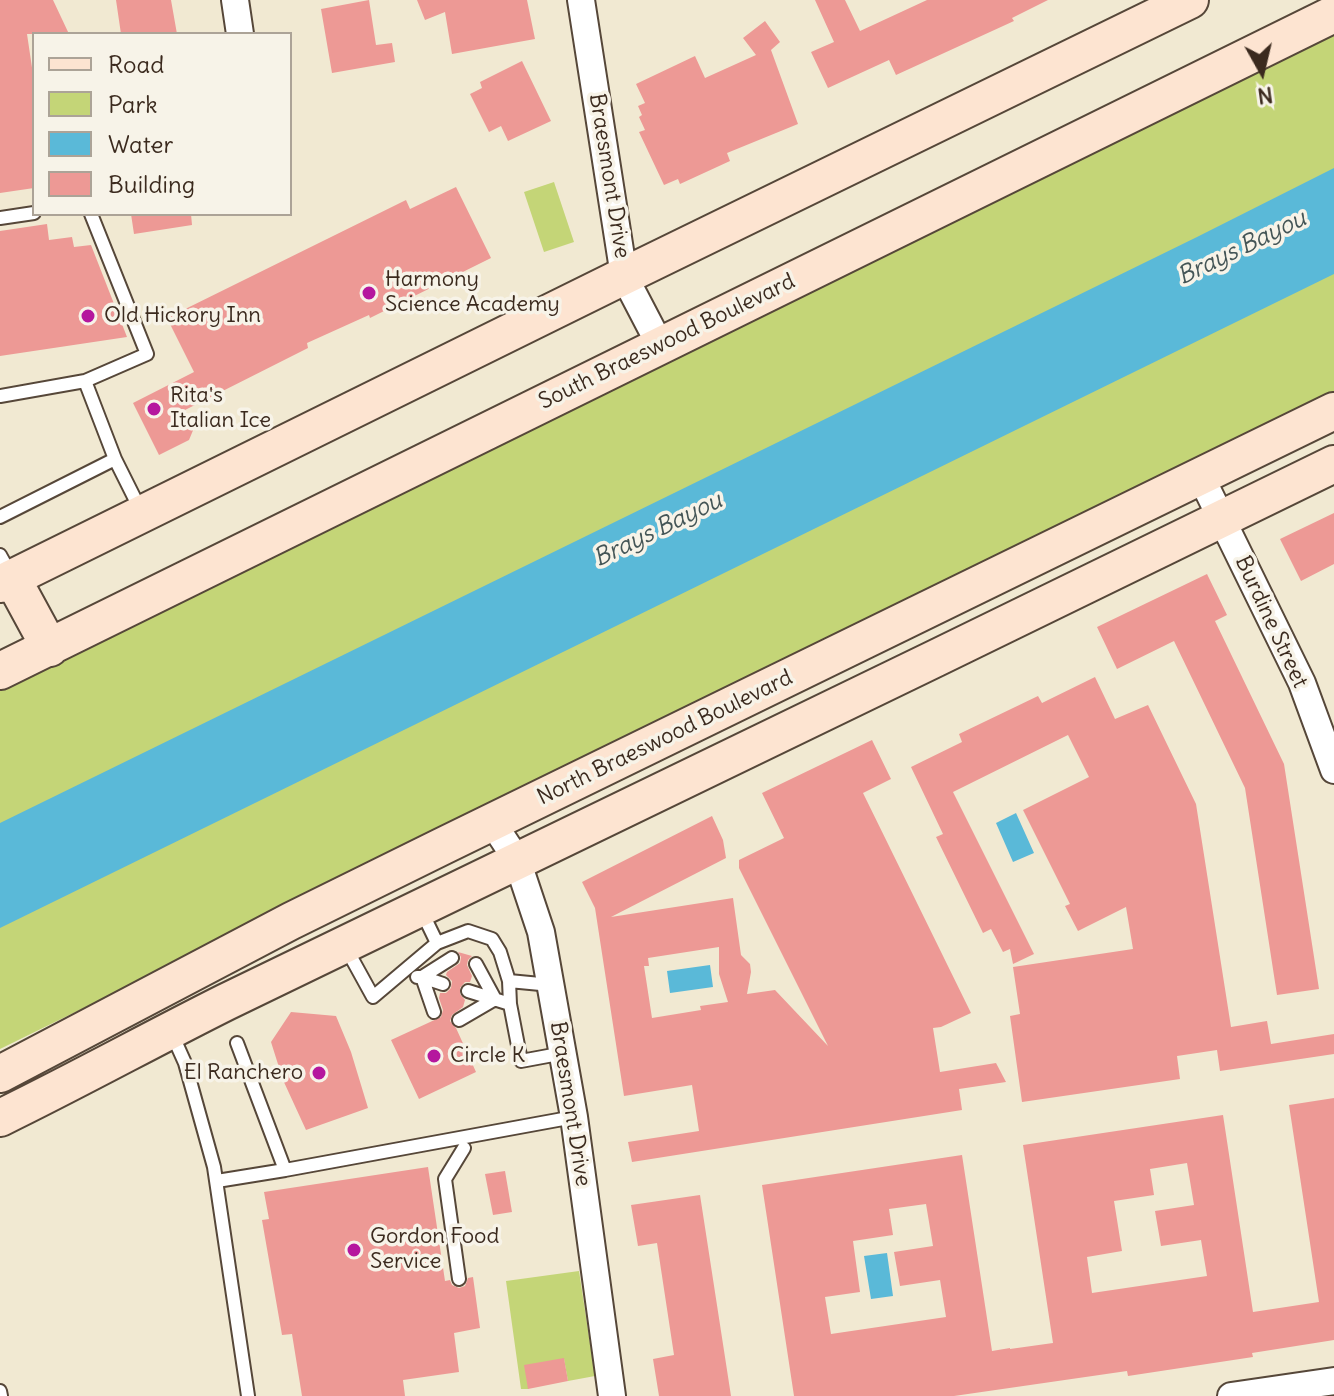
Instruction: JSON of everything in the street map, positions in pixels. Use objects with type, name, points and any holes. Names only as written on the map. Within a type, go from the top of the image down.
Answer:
[{"type":"main road","points":[[50,648],[4,572],[143,514],[1190,0]]},
{"type":"main road","name":"South Braeswood Boulevard","points":[[0,671],[1334,14]]},
{"type":"main road","name":"North Braeswood Boulevard","points":[[0,1074],[291,921],[1334,411]]},
{"type":"main road","name":"North Braeswood Boulevard","points":[[0,1118],[517,860],[1334,464]]},
{"type":"main road","points":[[964,592],[984,635]]},
{"type":"main road","points":[[731,706],[752,748]]},
{"type":"street","points":[[235,0],[240,32]]},
{"type":"street","name":"Braesmont Drive","points":[[581,0],[624,276],[660,345]]},
{"type":"street","name":"Burdine Street","points":[[1201,477],[1302,683],[1334,770]]},
{"type":"street","name":"Braesmont Drive","points":[[492,822],[517,860],[541,932],[574,1117],[612,1396]]},
{"type":"street","points":[[1231,1396],[1334,1381]]},
{"type":"lane","points":[[0,218],[32,213]]},
{"type":"lane","points":[[0,396],[85,381],[147,354],[92,216]]},
{"type":"lane","points":[[85,381],[115,459],[143,514]]},
{"type":"lane","points":[[0,517],[115,459]]},
{"type":"lane","points":[[420,908],[437,943]]},
{"type":"lane","points":[[344,945],[373,997],[437,943],[468,931],[492,939],[500,952],[509,981],[510,1004],[521,1061],[564,1053]]},
{"type":"lane","points":[[422,977],[452,958]]},
{"type":"lane","points":[[476,964],[495,999]]},
{"type":"lane","points":[[400,975],[422,977],[443,984]]},
{"type":"lane","points":[[422,977],[434,1012]]},
{"type":"lane","points":[[509,981],[551,985]]},
{"type":"lane","points":[[468,991],[510,1004]]},
{"type":"lane","points":[[459,1020],[495,999]]},
{"type":"lane","points":[[170,1031],[185,1063],[217,1181],[248,1396]]},
{"type":"lane","points":[[237,1043],[285,1170]]},
{"type":"lane","points":[[217,1181],[574,1117]]},
{"type":"lane","points":[[459,1279],[445,1179],[464,1148]]},
{"type":"green space","points":[[1334,31],[1334,394],[0,1049],[0,687]]},
{"type":"green space","points":[[554,182],[574,242],[544,252],[524,192]]},
{"type":"green space","points":[[579,1271],[595,1376],[568,1381],[564,1359],[528,1389],[521,1389],[506,1281]]},
{"type":"water","name":"Brays Bayou","points":[[1334,168],[1334,274],[0,928],[0,823]]},
{"type":"water","points":[[1016,813],[1034,853],[1013,862],[996,823]]},
{"type":"water","points":[[710,965],[713,987],[670,993],[667,971]]},
{"type":"water","points":[[887,1253],[893,1296],[871,1299],[864,1256]]},
{"type":"building","points":[[0,0],[53,0],[68,32],[27,34],[32,68],[32,188],[0,193]]},
{"type":"building","points":[[116,0],[171,0],[177,32],[121,32]]},
{"type":"building","points":[[369,0],[376,45],[392,43],[395,62],[332,73],[321,9]]},
{"type":"building","points":[[417,0],[527,0],[535,39],[452,54],[445,12],[425,20]]},
{"type":"building","points":[[815,0],[845,0],[860,31],[927,0],[1048,0],[1012,18],[1014,21],[896,75],[889,60],[828,88],[811,52],[834,42]]},
{"type":"building","points":[[765,21],[780,42],[771,50],[798,124],[727,153],[730,161],[680,184],[678,179],[664,185],[639,132],[645,130],[638,106],[645,103],[636,84],[695,56],[705,78],[756,55],[743,38]]},
{"type":"building","points":[[522,61],[551,121],[508,141],[501,126],[489,132],[470,94],[482,88],[480,82]]},
{"type":"building","points":[[456,187],[491,258],[370,318],[369,315],[307,343],[308,348],[185,410],[194,428],[189,440],[159,455],[133,403],[194,372],[167,318],[406,200],[410,209]]},
{"type":"building","points":[[131,216],[191,216],[192,225],[134,234]]},
{"type":"building","points":[[47,224],[49,240],[72,237],[74,247],[91,245],[127,337],[0,356],[0,231]]},
{"type":"building","points":[[1334,513],[1334,564],[1301,581],[1280,539]]},
{"type":"building","points":[[1207,574],[1227,615],[1215,621],[1284,764],[1319,989],[1277,995],[1245,788],[1174,641],[1117,669],[1097,627]]},
{"type":"building","points":[[1095,677],[1115,719],[1148,705],[1196,804],[1231,1027],[1267,1021],[1271,1044],[1334,1034],[1334,1054],[1220,1071],[1217,1050],[1177,1056],[1180,1079],[1022,1102],[1010,1016],[1020,1014],[1013,967],[1133,949],[1126,907],[1078,931],[1065,906],[1070,904],[1023,810],[1089,777],[1068,735],[953,792],[1034,954],[1013,964],[1010,949],[1003,952],[991,929],[983,933],[936,837],[943,834],[911,767],[962,742],[959,734],[1038,696],[1042,703]]},
{"type":"building","points":[[872,740],[891,779],[863,793],[971,1013],[933,1028],[940,1072],[996,1063],[1006,1082],[959,1089],[962,1110],[632,1162],[628,1142],[699,1131],[692,1085],[624,1096],[595,908],[582,882],[712,816],[723,840],[726,858],[611,917],[733,898],[741,955],[750,964],[747,994],[775,990],[828,1046],[739,868],[739,860],[784,838],[762,793]],"holes":[[[719,947],[719,974],[728,1002],[652,1018],[644,966],[649,966],[648,958]]]},
{"type":"building","name":"Circle K","points":[[458,952],[472,956],[467,965],[472,976],[470,982],[465,982],[460,988],[465,1000],[463,1007],[452,1015],[450,1021],[476,1072],[419,1099],[391,1040],[441,1017],[440,993],[446,993],[451,988],[452,981],[446,975],[460,963]]},
{"type":"building","points":[[291,1012],[336,1016],[368,1108],[306,1130],[283,1080],[271,1042]]},
{"type":"building","points":[[1334,1098],[1334,1340],[1252,1353],[1253,1357],[1128,1376],[1127,1371],[954,1396],[794,1396],[762,1185],[962,1155],[992,1351],[1053,1343],[1023,1145],[1223,1115],[1253,1312],[1319,1302],[1289,1105]],"holes":[[[1187,1163],[1194,1205],[1155,1211],[1161,1246],[1201,1240],[1207,1276],[1092,1293],[1087,1257],[1122,1251],[1114,1201],[1154,1195],[1150,1169]],[[926,1204],[933,1246],[894,1252],[900,1286],[940,1280],[946,1317],[831,1334],[825,1297],[860,1292],[853,1241],[893,1235],[889,1209]]]},
{"type":"building","points":[[428,1167],[445,1281],[450,1280],[452,1285],[459,1288],[473,1277],[480,1328],[454,1333],[459,1372],[403,1380],[405,1396],[302,1396],[292,1334],[282,1335],[262,1220],[269,1219],[264,1192]]},
{"type":"building","points":[[505,1171],[512,1212],[493,1215],[485,1174]]},
{"type":"building","points":[[700,1195],[731,1396],[659,1396],[653,1359],[674,1355],[657,1243],[638,1246],[631,1205]]},
{"type":"building","points":[[564,1358],[568,1381],[528,1389],[524,1365]]},
{"type":"place","name":"Harmony Science Academy","points":[[369,293]]},
{"type":"place","name":"Old Hickory Inn","points":[[88,316]]},
{"type":"place","name":"Rita's Italian Ice","points":[[154,409]]},
{"type":"place","name":"Circle K","points":[[434,1056]]},
{"type":"place","name":"El Ranchero","points":[[319,1073]]},
{"type":"place","name":"Gordon Food Service","points":[[354,1250]]}]
